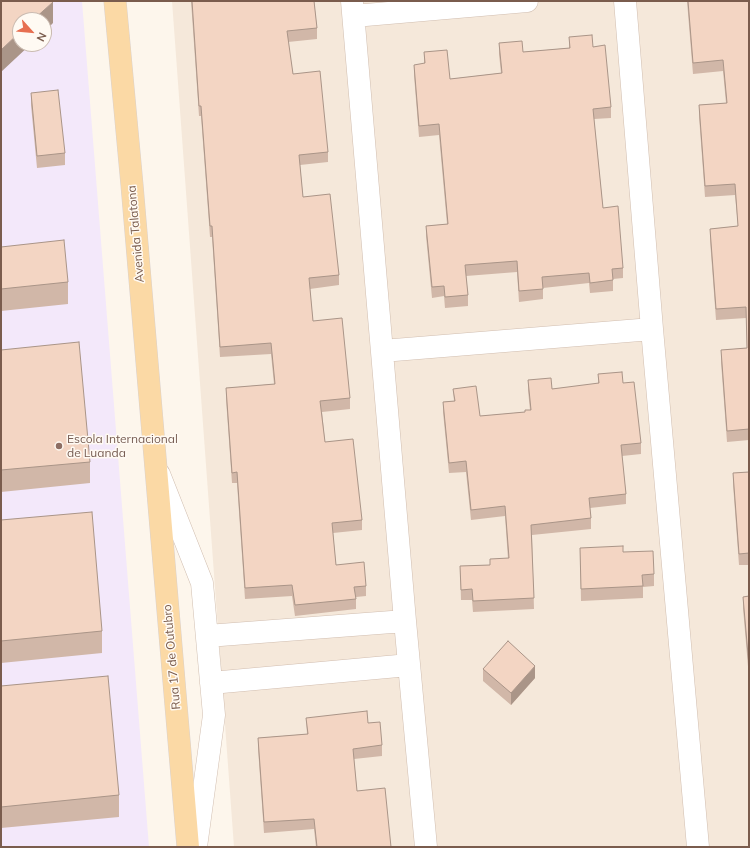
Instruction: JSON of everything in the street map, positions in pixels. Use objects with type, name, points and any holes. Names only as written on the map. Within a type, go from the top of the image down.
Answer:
[{"type":"main road","name":"Avenida Talatona","points":[[115,1],[156,468]]},
{"type":"main road","name":"Rua 17 de Outubro","points":[[156,468],[188,847]]},
{"type":"street","points":[[426,847],[405,620],[353,8],[527,1]]},
{"type":"street","points":[[625,1],[652,329],[698,847]]},
{"type":"street","points":[[382,351],[652,329]]},
{"type":"street","points":[[156,468],[202,583],[214,715],[196,847]]},
{"type":"street","points":[[207,636],[405,620]]},
{"type":"street","points":[[211,682],[409,665]]},
{"type":"shaded area","name":"Escola Internacional de Luanda","points":[[1,1],[82,1],[149,847],[1,847]]},
{"type":"shaded area","points":[[172,1],[749,1],[749,847],[234,847]]},
{"type":"building","points":[[1,1],[53,1],[42,12],[12,12],[12,40],[1,50]]},
{"type":"building","points":[[192,1],[314,1],[317,28],[287,31],[293,74],[320,71],[328,152],[299,155],[303,197],[330,194],[339,275],[309,278],[313,321],[342,318],[350,398],[320,401],[325,442],[353,439],[362,520],[332,523],[336,565],[364,562],[366,586],[354,587],[356,599],[295,605],[292,585],[245,588],[237,472],[232,473],[226,388],[275,384],[271,343],[220,347],[212,226],[210,226],[201,106],[199,106]]},
{"type":"building","points":[[688,1],[749,1],[749,429],[727,431],[721,350],[747,348],[746,307],[716,309],[710,229],[738,226],[735,184],[705,186],[699,105],[727,103],[723,60],[693,63]]},
{"type":"building","points":[[592,35],[593,47],[605,45],[611,107],[593,109],[603,208],[618,206],[623,268],[612,269],[613,280],[590,283],[589,273],[542,277],[543,289],[519,291],[517,261],[465,265],[468,295],[445,297],[444,286],[432,287],[426,226],[448,224],[439,124],[419,126],[414,65],[425,63],[424,52],[447,50],[450,79],[502,73],[499,43],[522,41],[523,52],[570,48],[569,37]]},
{"type":"building","points":[[58,90],[65,153],[37,156],[31,93]]},
{"type":"building","points":[[64,240],[68,282],[1,289],[1,247]]},
{"type":"building","points":[[79,342],[90,462],[1,470],[1,350]]},
{"type":"building","points":[[622,372],[623,383],[634,382],[641,443],[621,445],[626,494],[589,498],[591,518],[531,525],[534,598],[473,601],[472,589],[461,590],[460,566],[490,565],[490,559],[509,558],[505,506],[471,510],[466,461],[449,463],[443,402],[455,401],[453,389],[476,386],[480,416],[525,412],[525,410],[531,410],[528,380],[551,378],[552,389],[599,383],[598,374]]},
{"type":"building","points":[[749,472],[749,553],[739,554],[733,473]]},
{"type":"building","points":[[92,512],[102,631],[1,641],[1,520]]},
{"type":"building","points":[[623,546],[623,552],[653,551],[654,574],[642,575],[643,586],[581,589],[580,548]]},
{"type":"building","points":[[749,596],[749,666],[743,597]]},
{"type":"building","points":[[508,641],[535,666],[511,693],[483,669]]},
{"type":"building","points":[[108,676],[119,795],[1,807],[1,686]]},
{"type":"building","points":[[367,711],[368,723],[380,722],[382,745],[353,749],[357,791],[385,788],[391,847],[317,847],[314,819],[264,822],[258,738],[308,734],[306,718]]},
{"type":"place","name":"Escola Internacional de Luanda","points":[[59,446]]}]
